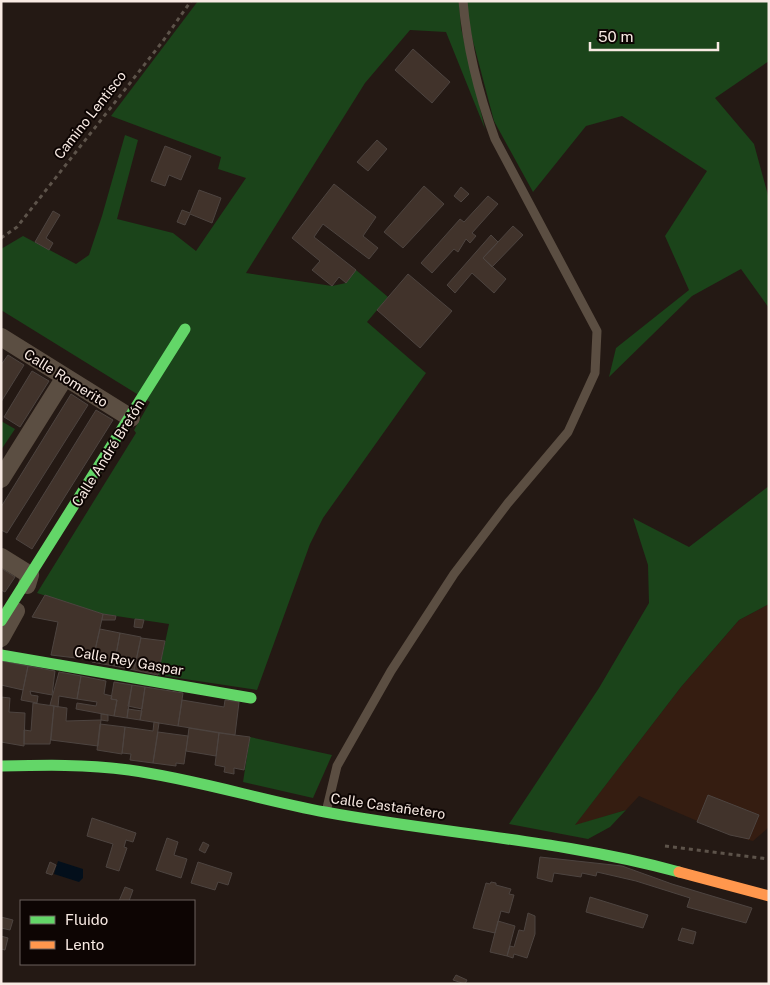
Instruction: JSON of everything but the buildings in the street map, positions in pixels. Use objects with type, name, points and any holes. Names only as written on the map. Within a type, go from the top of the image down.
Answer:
[{"type":"street","name":"Calle André Bretón","points":[[1,621],[131,418],[185,329]]},
{"type":"street","name":"Calle Romerito","points":[[1,338],[131,418]]},
{"type":"street","points":[[1,480],[65,377]]},
{"type":"street","points":[[1,557],[30,576]]},
{"type":"street","name":"Calle André Bretón","points":[[1,638],[24,599],[30,576]]},
{"type":"street","name":"Calle Rey Gaspar","points":[[1,655],[251,698]]},
{"type":"street","name":"Calle Castañetero","points":[[1,766],[62,764],[130,770],[326,812],[548,844],[632,859],[769,896]]},
{"type":"lane","points":[[326,812],[337,766],[391,671],[454,574],[508,503],[568,432],[596,373],[597,331],[495,139],[484,109],[465,25],[463,1]]},
{"type":"path","name":"Camino Lentisco","points":[[1,238],[17,227],[163,41],[191,1]]},
{"type":"path","points":[[661,845],[769,859]]},
{"type":"shaded area","points":[[769,604],[769,827],[753,841],[730,835],[639,796],[626,810],[574,826],[681,687],[739,620]]},
{"type":"green space","points":[[198,1],[459,1],[461,28],[485,129],[446,32],[410,30],[365,83],[246,273],[332,286],[346,283],[356,270],[388,297],[367,322],[426,373],[323,518],[310,544],[257,690],[158,675],[169,624],[103,614],[37,593],[136,433],[134,430],[150,402],[1,310],[1,249],[23,236],[76,264],[89,255],[125,135],[138,140],[117,219],[173,233],[196,251],[246,178],[218,169],[221,157],[111,116]]},
{"type":"green space","points":[[466,1],[769,1],[769,61],[715,98],[754,144],[769,199],[769,308],[741,269],[692,296],[609,377],[616,348],[689,290],[665,236],[707,171],[622,116],[586,126],[533,192],[494,121],[469,26]]},
{"type":"green space","points":[[1,421],[15,429],[1,450]]},
{"type":"green space","points":[[769,486],[769,604],[739,620],[681,687],[575,825],[626,810],[610,827],[588,839],[509,824],[599,688],[649,603],[648,565],[633,518],[689,547]]},
{"type":"green space","points":[[250,737],[332,755],[313,798],[243,782]]},
{"type":"water","points":[[58,861],[83,869],[83,878],[79,882],[54,874]]},
{"type":"traffic: fast","points":[[1,621],[185,329]]},
{"type":"traffic: fast","points":[[1,655],[251,698]]},
{"type":"traffic: fast","points":[[1,766],[49,765],[129,770],[325,812],[591,852],[679,872]]},
{"type":"traffic: slow","points":[[679,872],[769,896]]}]
